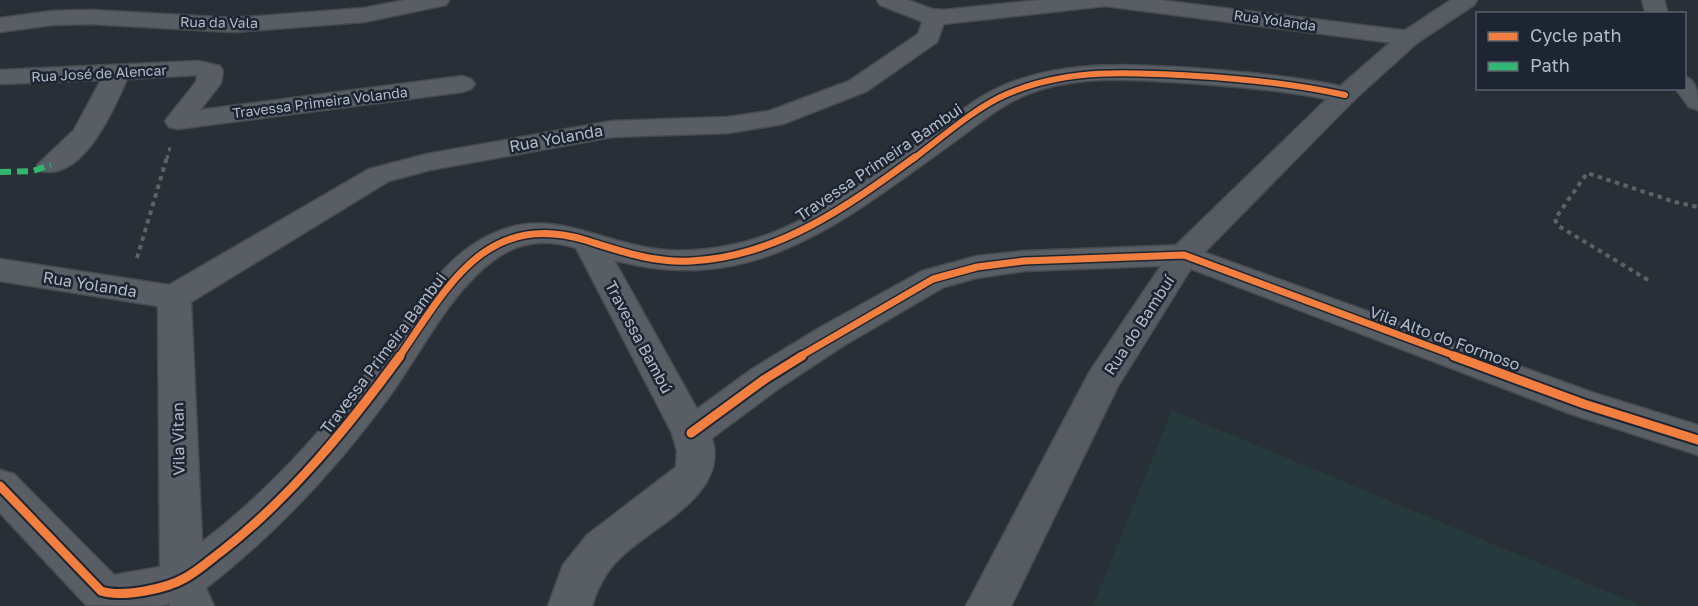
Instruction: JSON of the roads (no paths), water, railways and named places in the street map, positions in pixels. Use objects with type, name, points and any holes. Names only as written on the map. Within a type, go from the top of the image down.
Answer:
[{"type":"main road","name":"Rua do Bambuí","points":[[988,606],[1103,381],[1184,255],[1345,95],[1409,38],[1466,0]]},
{"type":"main road","points":[[1686,86],[1698,102]]},
{"type":"street","name":"Rua da Vala","points":[[0,25],[52,18],[91,17],[234,25],[364,15],[438,0]]},
{"type":"street","points":[[888,0],[929,16]]},
{"type":"street","name":"Rua Yolanda","points":[[0,270],[174,297],[379,175],[427,162],[612,129],[728,125],[774,118],[858,86],[929,37],[933,23],[929,16],[959,16],[1105,0],[1409,38]]},
{"type":"street","name":"Rua José de Alencar","points":[[0,77],[199,68],[211,71],[208,83],[178,121]]},
{"type":"street","name":"Travessa Primeira Bambui","points":[[187,593],[230,545],[298,479],[357,414],[457,277],[480,254],[500,242],[521,234],[567,233],[615,251],[649,259],[694,262],[769,246],[833,213],[1004,94],[1060,77],[1137,72],[1248,79],[1312,87],[1345,95]]},
{"type":"street","points":[[51,165],[65,157],[93,126],[117,73]]},
{"type":"street","name":"Travessa Primeira Volanda","points":[[178,121],[462,84]]},
{"type":"street","name":"Travessa Bambú","points":[[570,606],[578,579],[602,548],[690,478],[698,458],[698,451],[691,433],[588,241]]},
{"type":"street","points":[[691,433],[765,379],[831,337],[933,279],[977,267],[1024,261],[1184,255]]},
{"type":"street","name":"Vila Alto do Formoso","points":[[1184,255],[1584,404],[1698,440]]},
{"type":"street","name":"Vila Vitan","points":[[174,297],[187,593]]},
{"type":"street","points":[[0,486],[101,591],[117,595],[187,593]]}]
